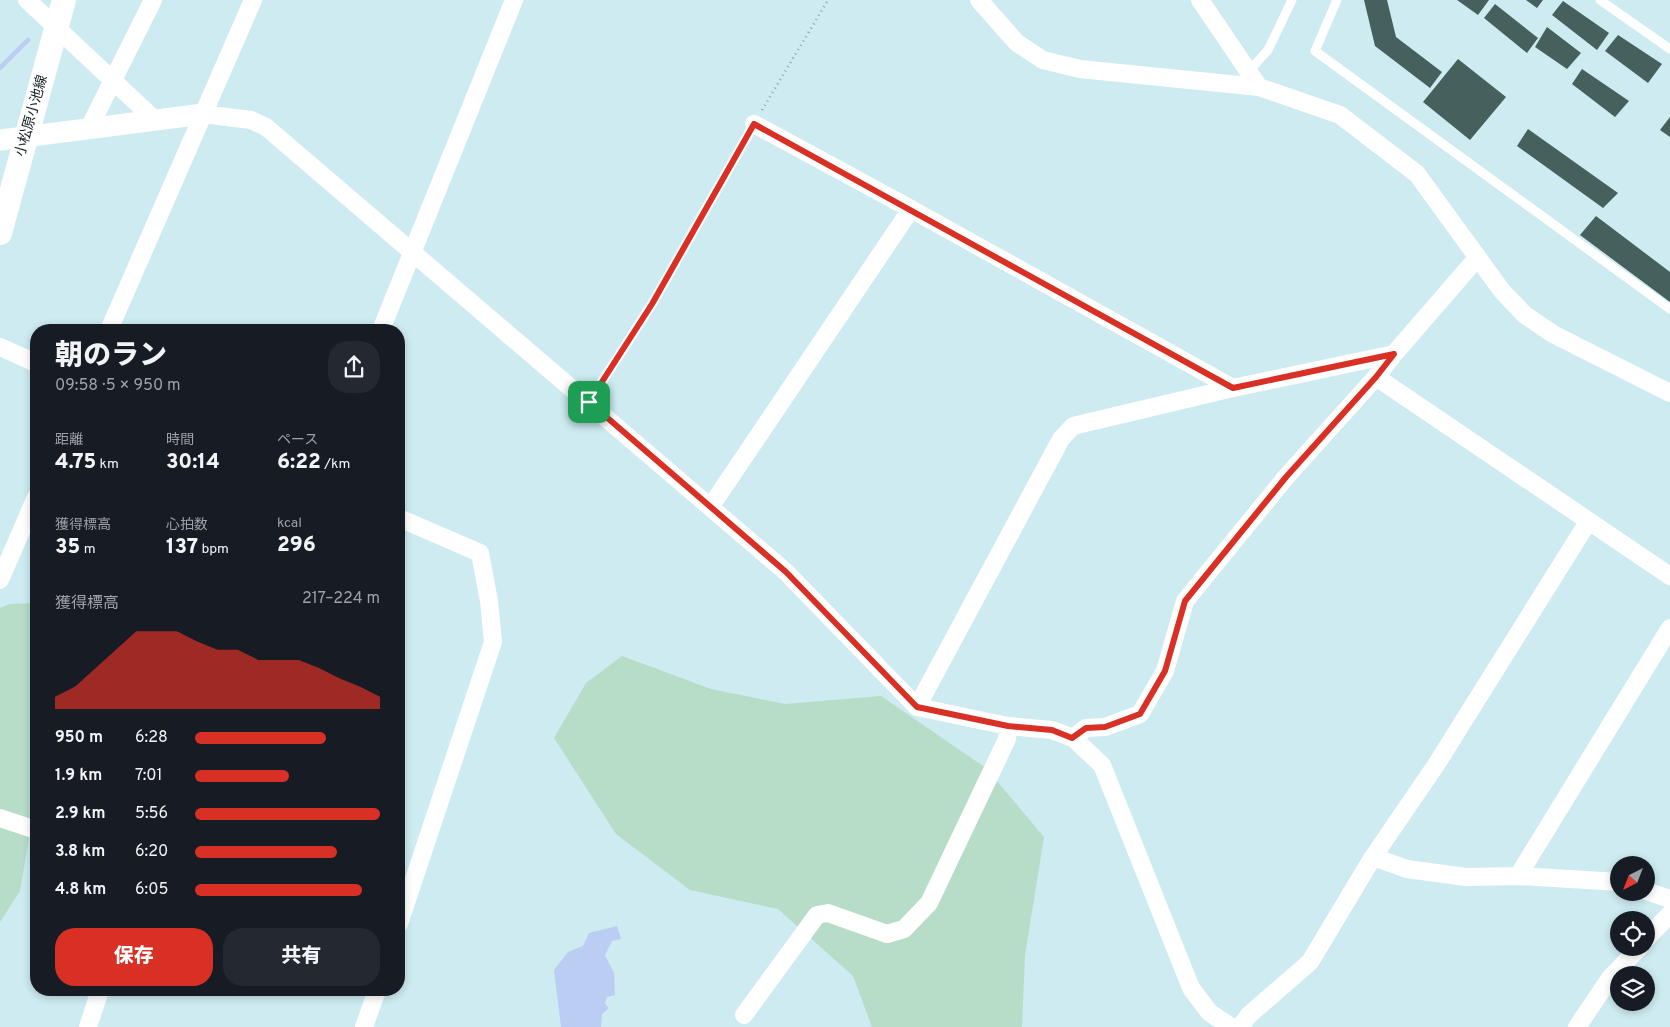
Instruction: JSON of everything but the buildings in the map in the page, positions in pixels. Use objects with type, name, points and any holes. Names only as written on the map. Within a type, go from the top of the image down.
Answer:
[{"type":"main road","name":"小松原小池線","points":[[0,233],[64,0]]},
{"type":"street","points":[[27,0],[57,29],[73,41],[155,120]]},
{"type":"street","points":[[89,128],[153,0]]},
{"type":"street","points":[[112,324],[253,0]]},
{"type":"street","points":[[383,324],[514,0]]},
{"type":"street","points":[[979,0],[1016,43],[1043,60],[1080,69],[1259,87],[1340,115],[1416,174],[1477,258],[1525,315],[1553,334],[1670,393]]},
{"type":"street","points":[[1200,0],[1259,87]]},
{"type":"street","points":[[0,140],[26,135],[203,114],[251,120],[266,127],[786,572],[917,707],[1008,726],[1052,730],[1072,738],[1102,765],[1191,988],[1209,1012],[1231,1027]]},
{"type":"street","points":[[754,124],[1233,388]]},
{"type":"street","points":[[711,506],[911,209]]},
{"type":"street","points":[[1072,738],[1086,728],[1105,727],[1140,714],[1165,671],[1185,601],[1286,477],[1376,377],[1477,258]]},
{"type":"street","points":[[0,347],[30,360]]},
{"type":"street","points":[[917,707],[1062,439],[1073,426],[1233,388],[1394,354]]},
{"type":"street","points":[[1376,377],[1670,576]]},
{"type":"street","points":[[0,580],[30,511]]},
{"type":"street","points":[[405,521],[480,553],[489,601],[493,642],[405,906]]},
{"type":"street","points":[[1240,1027],[1249,1015],[1310,962],[1373,858],[1436,765],[1588,522]]},
{"type":"street","points":[[1518,876],[1670,628]]},
{"type":"street","points":[[744,1015],[817,915],[828,913],[887,934],[904,928],[929,903],[1007,739],[1008,726]]},
{"type":"street","points":[[0,818],[30,828]]},
{"type":"street","points":[[1373,858],[1407,868],[1466,877],[1518,876],[1610,881]]},
{"type":"street","points":[[1655,894],[1670,899]]},
{"type":"street","points":[[1655,930],[1670,914]]},
{"type":"street","points":[[1577,1027],[1610,978],[1631,956]]},
{"type":"street","points":[[88,1027],[98,996]]},
{"type":"street","points":[[364,1027],[375,996]]},
{"type":"lane","points":[[1248,72],[1268,50],[1292,0]]},
{"type":"lane","points":[[1338,0],[1315,51],[1670,309]]},
{"type":"lane","points":[[1600,0],[1670,49]]},
{"type":"path","points":[[589,402],[652,304],[754,124],[828,0]]},
{"type":"green space","points":[[30,603],[30,832],[20,891],[0,922],[0,608],[10,604]]},
{"type":"green space","points":[[622,656],[711,689],[785,704],[881,696],[986,768],[1044,837],[1025,955],[1022,1027],[872,1027],[853,976],[778,909],[690,890],[616,834],[554,738],[586,683]]},
{"type":"water","points":[[617,926],[621,939],[612,941],[605,955],[614,973],[615,995],[607,997],[605,1004],[609,1008],[602,1014],[601,1027],[561,1027],[554,970],[568,952],[583,946],[589,933]]},
{"type":"waterway","points":[[0,68],[28,40]]},
{"type":"route","points":[[754,124],[1233,388],[1394,354],[1376,377],[1286,477],[1185,601],[1165,671],[1140,714],[1105,727],[1086,728],[1072,738],[1052,730],[1008,726],[917,707],[903,695],[786,572],[589,402],[652,304],[754,124]]}]
